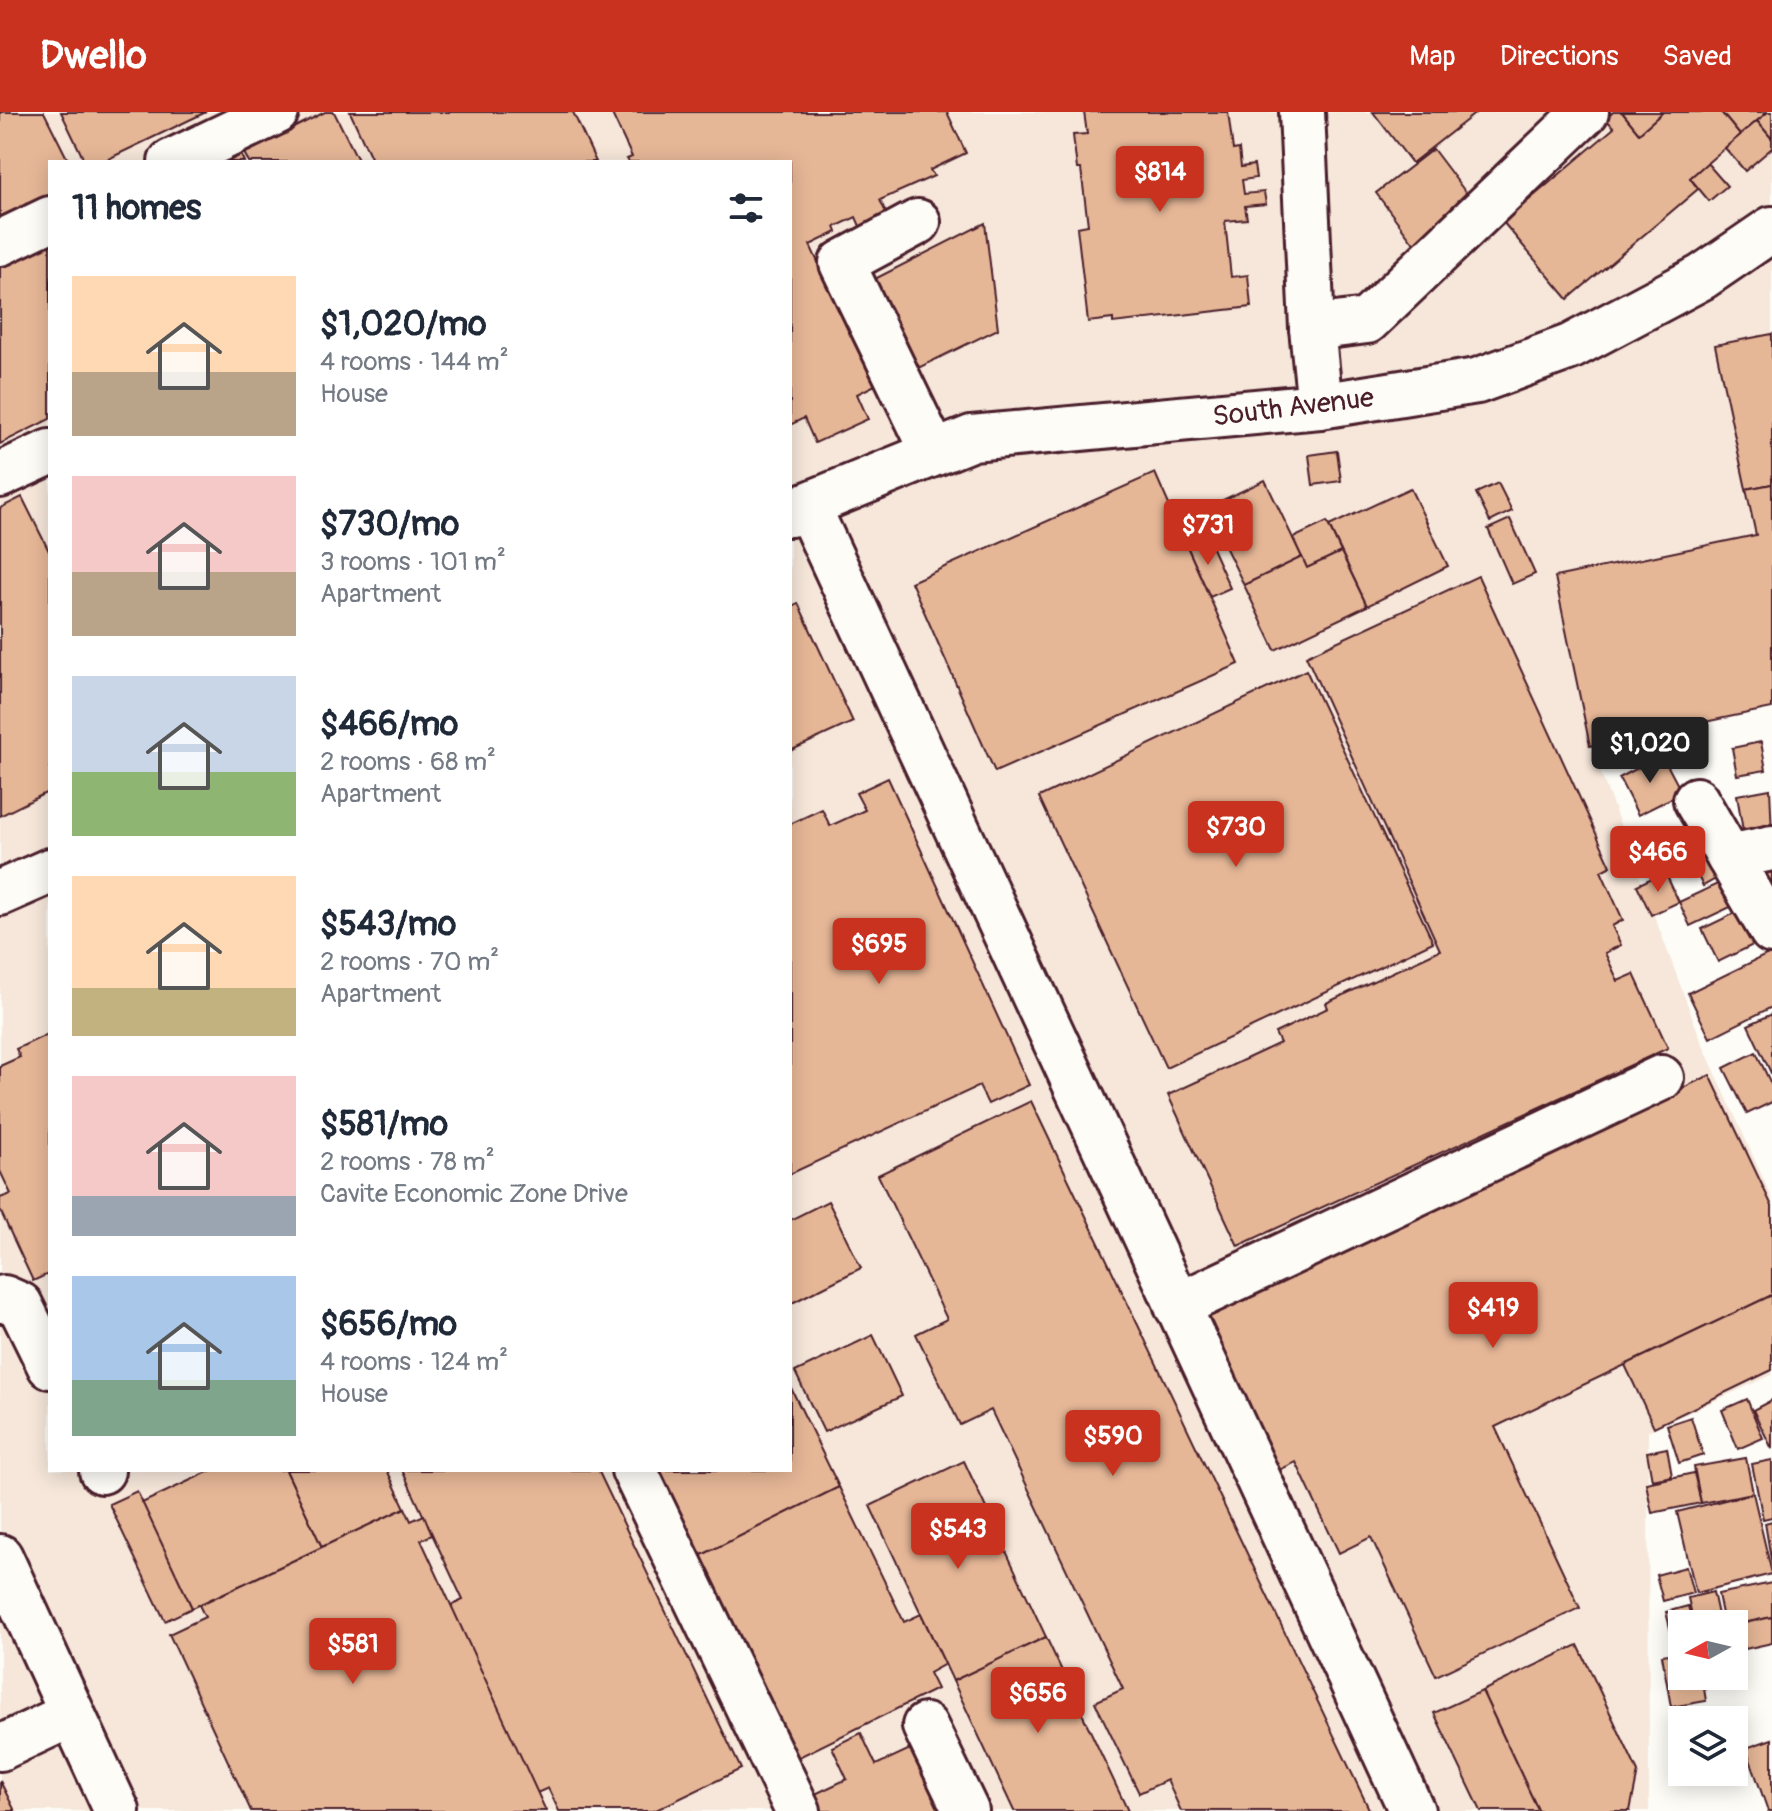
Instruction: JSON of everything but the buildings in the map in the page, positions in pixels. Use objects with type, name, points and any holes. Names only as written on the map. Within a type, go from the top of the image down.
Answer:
[{"type":"street","points":[[175,160],[276,112]]},
{"type":"street","points":[[1302,112],[1312,328],[1320,406]]},
{"type":"street","points":[[1312,328],[1367,321],[1586,112]]},
{"type":"street","points":[[0,243],[48,220]]},
{"type":"street","points":[[918,222],[842,263],[934,453]]},
{"type":"street","name":"South Avenue","points":[[798,509],[972,438],[1320,406],[1477,381],[1570,347],[1702,277],[1772,229]]},
{"type":"street","points":[[0,475],[48,453]]},
{"type":"street","points":[[798,509],[1177,1306],[1412,1811]]},
{"type":"street","points":[[1696,800],[1772,931]]},
{"type":"street","points":[[1729,857],[1772,848]]},
{"type":"street","points":[[0,893],[48,872]]},
{"type":"street","points":[[1177,1306],[1661,1078]]},
{"type":"street","points":[[0,1300],[4,1298],[20,1305],[48,1362]]},
{"type":"street","points":[[635,1472],[798,1811]]},
{"type":"street","points":[[0,1557],[117,1811]]},
{"type":"street","points":[[0,1748],[72,1714]]},
{"type":"street","points":[[925,1726],[966,1811]]},
{"type":"shaded area","points":[[0,112],[1772,112],[1772,704],[1588,739],[1702,1043],[1772,1198],[1772,1375],[1648,1431],[1649,1811],[0,1811]]}]
